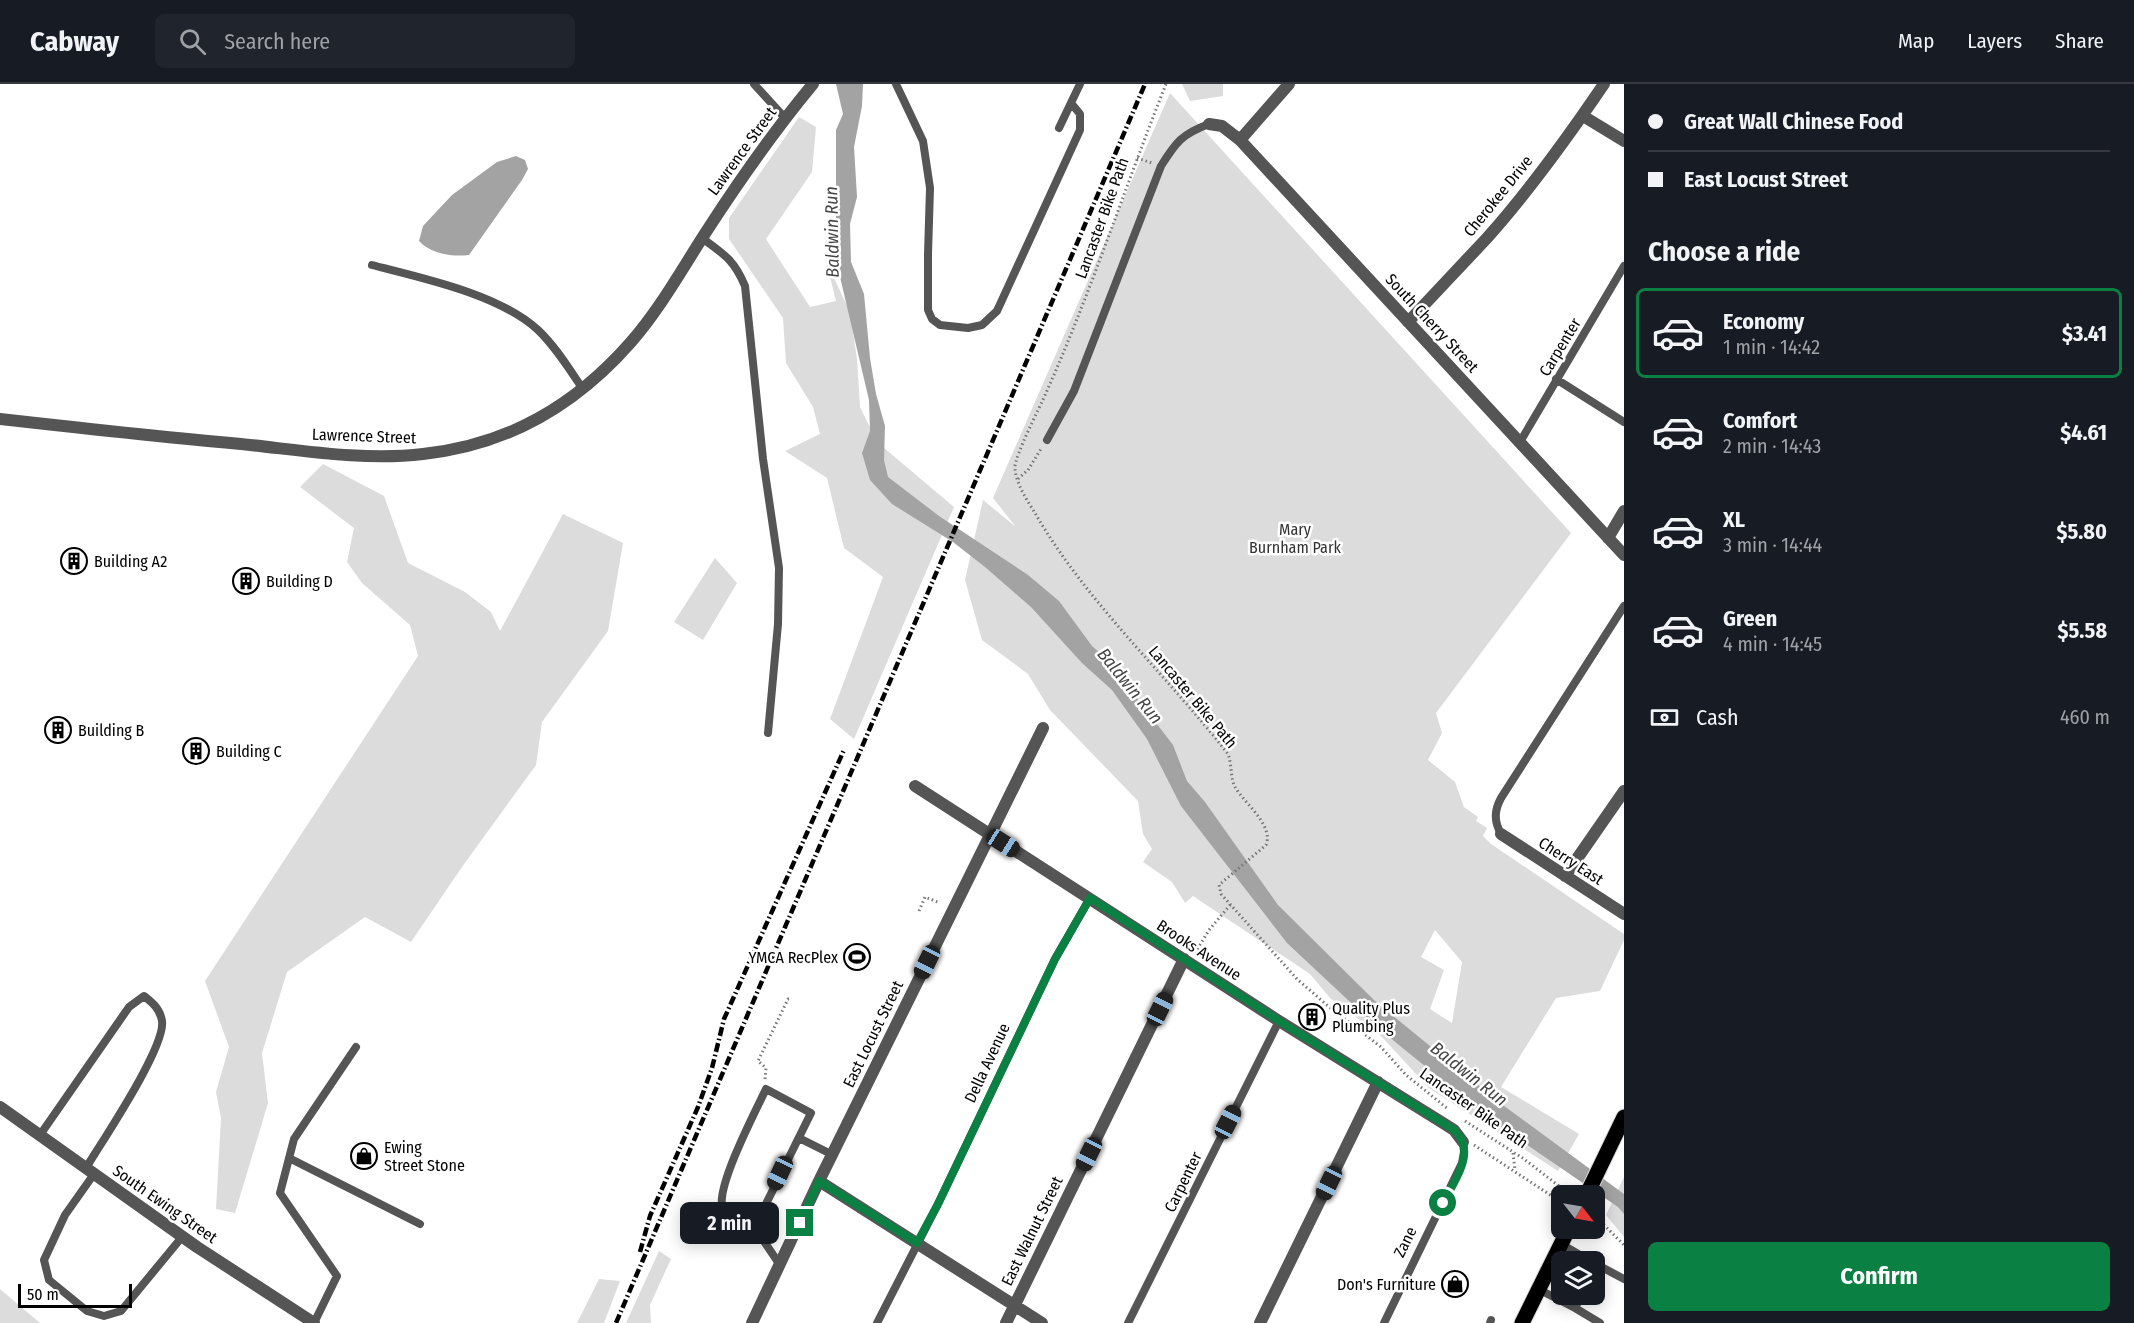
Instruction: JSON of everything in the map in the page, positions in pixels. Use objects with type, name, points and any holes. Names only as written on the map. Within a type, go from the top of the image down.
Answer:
[{"type":"main road","points":[[1591,1185],[1623,1120]]},
{"type":"main road","points":[[1522,1323],[1564,1239]]},
{"type":"street","name":"Lawrence Street","points":[[0,419],[331,453],[377,455],[422,454],[467,446],[508,434],[529,425],[583,389],[614,362],[634,339],[669,291],[765,143],[812,84]]},
{"type":"street","points":[[1240,140],[1289,84]]},
{"type":"street","name":"Cherokee Drive","points":[[1408,322],[1487,237],[1583,116],[1604,84]]},
{"type":"street","points":[[1583,116],[1624,141]]},
{"type":"street","name":"South Cherry Street","points":[[1209,124],[1222,126],[1240,140],[1624,555]]},
{"type":"street","points":[[1608,538],[1624,511]]},
{"type":"street","name":"East Locust Street","points":[[752,1323],[819,1181],[1043,728]]},
{"type":"street","name":"Brooks Avenue","points":[[915,786],[1279,1021],[1454,1130],[1463,1142]]},
{"type":"street","points":[[1565,876],[1624,791]]},
{"type":"street","name":"Cherry East","points":[[1501,834],[1624,914]]},
{"type":"street","name":"East Walnut Street","points":[[1005,1323],[1186,961]]},
{"type":"street","points":[[1260,1323],[1378,1082]]},
{"type":"street","name":"South Ewing Street","points":[[0,1107],[182,1237],[314,1323]]},
{"type":"street","points":[[819,1181],[1042,1323]]},
{"type":"lane","points":[[754,84],[785,118]]},
{"type":"lane","points":[[896,84],[923,141],[930,188],[928,310],[932,319],[939,325],[968,328],[982,325],[997,311],[1080,130],[1080,114],[1071,103]]},
{"type":"lane","points":[[1059,128],[1080,84]]},
{"type":"lane","points":[[1047,440],[1074,391],[1161,166],[1174,145],[1190,131],[1209,124]]},
{"type":"lane","points":[[702,238],[728,256],[737,267],[745,286],[763,459],[779,568],[778,624],[768,733]]},
{"type":"lane","points":[[372,265],[465,292],[515,314],[544,336],[583,389]]},
{"type":"lane","name":"Carpenter","points":[[1520,442],[1624,266]]},
{"type":"lane","points":[[1556,379],[1624,422]]},
{"type":"lane","points":[[1501,834],[1497,827],[1495,812],[1501,798],[1624,606]]},
{"type":"lane","name":"Della Avenue","points":[[877,1323],[938,1204],[1055,959],[1090,898]]},
{"type":"lane","points":[[40,1135],[129,1007],[144,996],[156,1005],[163,1023],[158,1043],[140,1081],[52,1239],[44,1260],[49,1280],[87,1311],[104,1316],[121,1311],[182,1237]]},
{"type":"lane","name":"Carpenter","points":[[1128,1323],[1279,1021]]},
{"type":"lane","points":[[314,1323],[337,1276],[280,1193],[294,1139],[356,1047]]},
{"type":"lane","points":[[766,1089],[811,1113],[799,1138],[764,1208],[751,1222],[739,1223],[728,1216],[722,1205],[727,1178],[766,1089]]},
{"type":"lane","points":[[799,1138],[832,1155]]},
{"type":"lane","name":"Zane","points":[[1384,1323],[1462,1163],[1463,1142]]},
{"type":"lane","points":[[290,1158],[420,1224]]},
{"type":"lane","points":[[751,1222],[780,1264]]},
{"type":"lane","points":[[1561,1244],[1572,1251]]},
{"type":"lane","points":[[1605,1270],[1624,1279]]},
{"type":"lane","points":[[1538,1289],[1600,1323]]},
{"type":"path","name":"Lancaster Bike Path","points":[[1166,84],[1070,337],[1015,460],[1017,480],[1049,537],[1079,578],[1140,653],[1166,679],[1228,753],[1233,784],[1261,821],[1268,835],[1266,845],[1219,885],[1218,890],[1297,979],[1390,1055],[1406,1075],[1454,1113]]},
{"type":"path","points":[[1017,480],[1028,470],[1047,440]]},
{"type":"path","points":[[919,911],[926,897],[940,903]]},
{"type":"path","points":[[1186,961],[1231,904]]},
{"type":"path","points":[[766,1089],[764,1076],[766,1068],[758,1061],[790,999]]},
{"type":"path","name":"Lancaster Bike Path","points":[[1462,1119],[1524,1159],[1558,1185]]},
{"type":"path","points":[[1463,1142],[1472,1143],[1551,1195]]},
{"type":"path","points":[[1514,1153],[1513,1161],[1516,1172]]},
{"type":"path","points":[[1605,1226],[1624,1245]]},
{"type":"green space","points":[[1182,84],[1223,84],[1223,96],[1190,101]]},
{"type":"green space","name":"Mary Burnham Park","points":[[1170,93],[1571,533],[1436,713],[1442,733],[1428,760],[1455,782],[1464,807],[1478,817],[1476,821],[1487,828],[1483,836],[1491,844],[1624,934],[1624,940],[1600,991],[1556,998],[1501,1087],[1579,1134],[1558,1171],[1429,1088],[1380,1035],[1330,998],[1310,974],[1193,896],[1185,903],[1172,882],[1143,862],[1152,849],[1143,834],[1138,801],[1050,710],[1028,674],[982,640],[965,580],[983,500],[1016,527],[993,498]],"holes":[[[1435,930],[1462,962],[1452,1023],[1430,1009],[1444,970],[1421,957]]]},
{"type":"green space","points":[[799,117],[816,127],[812,172],[766,239],[810,307],[836,301],[826,261],[850,312],[857,359],[860,407],[877,442],[954,507],[854,739],[830,719],[883,577],[844,548],[827,478],[785,451],[820,434],[813,407],[786,363],[783,318],[729,239],[729,218]]},
{"type":"green space","points":[[323,464],[384,496],[408,563],[465,592],[491,612],[500,631],[563,514],[623,543],[608,631],[542,722],[536,765],[411,942],[365,917],[287,972],[262,1053],[268,1103],[235,1213],[216,1209],[221,1118],[216,1092],[229,1047],[205,981],[418,656],[410,625],[362,583],[347,562],[354,528],[300,487]]},
{"type":"green space","points":[[715,558],[737,583],[703,640],[674,622]]},
{"type":"green space","points":[[1624,1177],[1624,1237],[1606,1215]]},
{"type":"green space","points":[[659,1251],[671,1259],[650,1305],[651,1323],[626,1323]]},
{"type":"green space","points":[[599,1279],[620,1281],[604,1323],[577,1323]]},
{"type":"green space","points":[[0,1289],[40,1323],[0,1323]]},
{"type":"shaded area","points":[[836,84],[863,84],[862,106],[854,147],[857,197],[850,224],[851,262],[864,294],[870,358],[876,394],[885,426],[884,460],[888,477],[939,516],[1028,575],[1059,601],[1092,646],[1108,660],[1173,745],[1187,781],[1205,802],[1278,905],[1376,1002],[1500,1103],[1624,1194],[1624,1214],[1605,1198],[1605,1185],[1586,1185],[1495,1123],[1378,1028],[1287,943],[1181,806],[1147,739],[1112,690],[1082,663],[1031,607],[985,567],[953,542],[892,504],[870,480],[862,453],[870,431],[869,400],[836,260],[836,130],[843,114]]},
{"type":"shaded area","points":[[516,156],[525,160],[528,169],[469,255],[442,254],[429,249],[419,241],[423,226],[452,195],[497,162]]},
{"type":"railway","points":[[616,1323],[1145,84]]},
{"type":"railway","points":[[640,1252],[650,1216],[698,1107],[712,1068],[724,1019],[844,750]]},
{"type":"place","name":"Building A2","points":[[74,561]]},
{"type":"place","name":"Building D","points":[[246,581]]},
{"type":"place","name":"Building B","points":[[58,730]]},
{"type":"place","name":"Building C","points":[[196,751]]},
{"type":"place","name":"YMCA RecPlex","points":[[857,957]]},
{"type":"place","name":"Quality Plus Plumbing","points":[[1312,1017]]},
{"type":"place","name":"Ewing Street Stone","points":[[364,1156]]},
{"type":"place","name":"Don's Furniture","points":[[1455,1284]]},
{"type":"route","points":[[800,1223],[819,1181],[917,1243],[938,1204],[1055,959],[1090,898],[1343,1062],[1454,1130],[1463,1142],[1464,1152],[1462,1163],[1443,1203]]},
{"type":"water label","name":"Baldwin Run","points":[[832,232]]},
{"type":"water label","name":"Baldwin Run","points":[[1130,686]]},
{"type":"water label","name":"Baldwin Run","points":[[1469,1074]]}]
